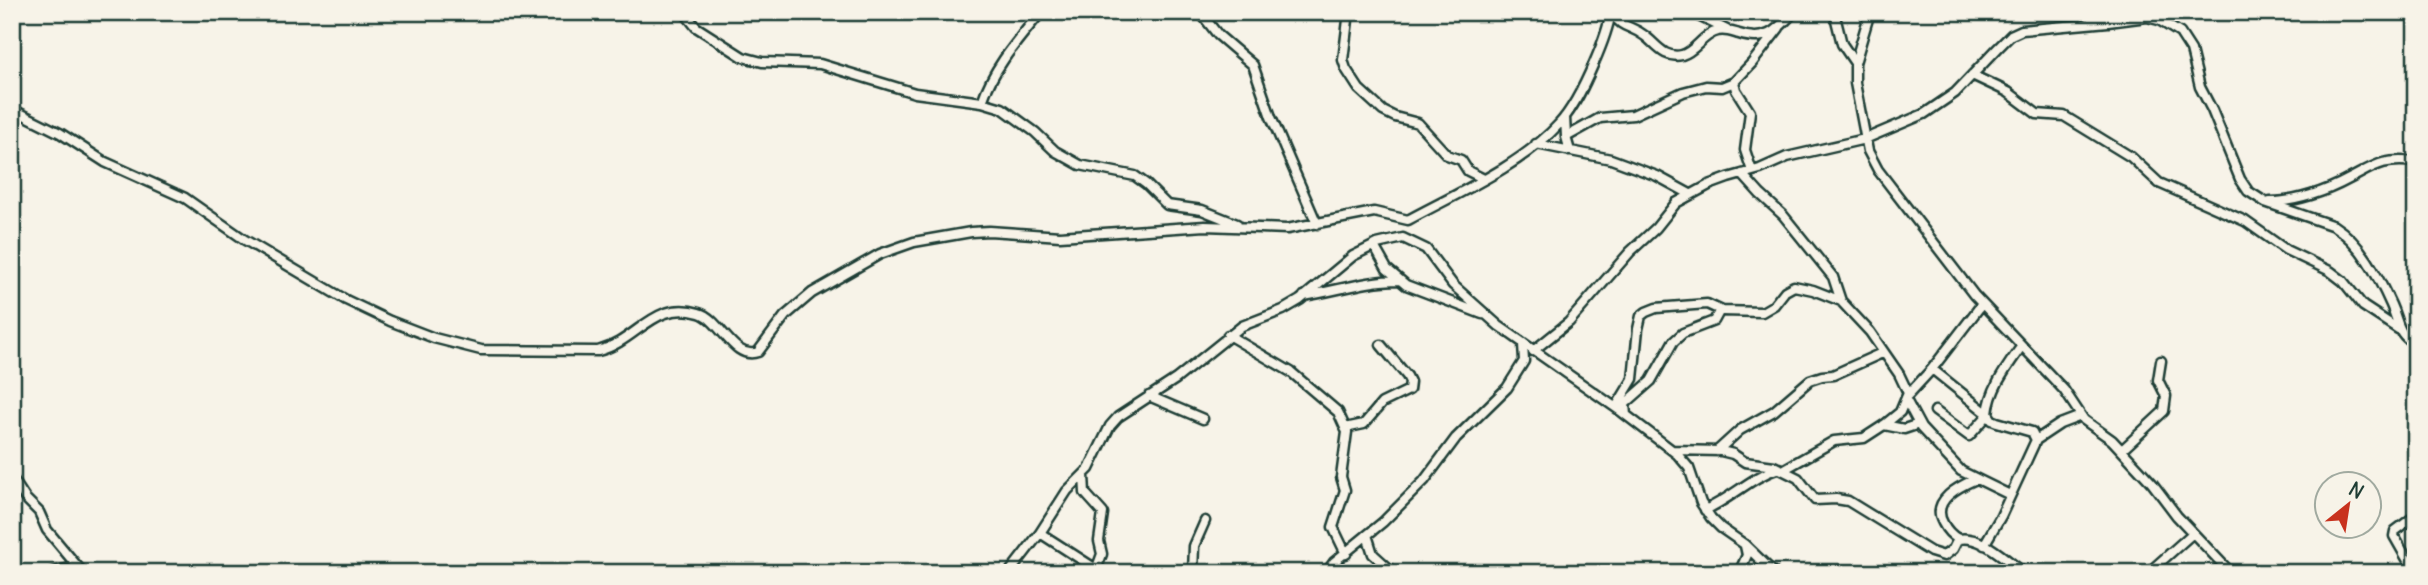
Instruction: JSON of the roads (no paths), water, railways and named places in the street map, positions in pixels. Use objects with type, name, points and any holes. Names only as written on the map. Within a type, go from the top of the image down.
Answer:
[{"type":"street","points":[[684,12],[696,27],[743,57],[762,62],[820,64],[915,93],[982,102],[1002,108],[1035,132],[1055,151],[1080,165],[1135,176],[1167,205],[1202,210],[1243,227]]},
{"type":"street","points":[[982,102],[986,88],[1001,62],[1041,12]]},
{"type":"street","points":[[1199,12],[1218,35],[1253,65],[1271,117],[1317,224]]},
{"type":"street","points":[[1349,12],[1343,61],[1359,89],[1383,111],[1418,123],[1447,155],[1461,160],[1468,171],[1485,180]]},
{"type":"street","points":[[1690,12],[1710,16],[1729,31]]},
{"type":"street","points":[[1566,137],[1600,118],[1633,115],[1683,92],[1706,86],[1722,87],[1734,82],[1794,12]]},
{"type":"street","points":[[1833,12],[1842,44],[1854,63]]},
{"type":"street","points":[[1870,12],[1854,63],[1856,94],[1865,139],[1878,170],[1982,304],[2064,390],[2081,416],[2122,450],[2231,573]]},
{"type":"street","points":[[2076,12],[2108,22]]},
{"type":"street","points":[[2108,22],[2118,12]]},
{"type":"street","points":[[1611,13],[1620,24],[1644,35],[1661,52],[1676,55],[1686,53],[1710,34],[1720,30],[1761,39],[1779,28]]},
{"type":"street","points":[[12,109],[60,133],[105,162],[186,198],[245,240],[369,312],[434,338],[481,350],[598,351],[616,346],[655,317],[680,310],[708,316],[739,349],[755,354],[785,316],[812,293],[880,254],[914,242],[980,232],[1060,236],[1197,226],[1287,229],[1374,212],[1408,220],[1485,180],[1536,144],[1565,115],[1589,74],[1606,34],[1611,13]]},
{"type":"street","points":[[1533,351],[1569,322],[1676,203],[1690,194],[1787,157],[1865,139],[1943,103],[2011,35],[2021,30],[2147,17],[2169,25],[2186,40],[2192,50],[2200,87],[2240,179],[2248,191],[2265,202],[2334,226],[2355,243],[2392,307],[2398,329]]},
{"type":"street","points":[[1972,75],[2008,92],[2037,114],[2064,116],[2131,156],[2159,183],[2245,221],[2286,250],[2330,271],[2343,281],[2363,306],[2398,329],[2416,345]]},
{"type":"street","points":[[1734,82],[1749,110],[1745,150],[1752,171]]},
{"type":"street","points":[[1565,115],[1570,151]]},
{"type":"street","points":[[1536,144],[1633,166],[1690,194]]},
{"type":"street","points":[[2265,202],[2284,202],[2314,193],[2349,180],[2372,165],[2395,160],[2416,162]]},
{"type":"street","points":[[1742,174],[1783,215],[1835,280],[1841,300],[1870,332],[1903,380],[1919,424],[1961,471],[2010,495]]},
{"type":"street","points":[[1009,573],[1040,533],[1067,491],[1092,464],[1114,421],[1176,379],[1228,335],[1249,322],[1283,310],[1333,271],[1374,246],[1403,237],[1420,245],[1453,285],[1488,317],[1672,450],[1689,468],[1705,510],[1721,528],[1744,544],[1774,573]]},
{"type":"street","points":[[1374,246],[1387,269],[1399,281]]},
{"type":"street","points":[[1304,296],[1376,281],[1399,281],[1488,317]]},
{"type":"street","points":[[1616,407],[1633,379],[1638,329],[1643,313],[1656,308],[1709,304],[1720,310],[1762,312],[1768,310],[1785,291],[1794,286],[1841,300]]},
{"type":"street","points":[[1705,510],[1730,498],[1755,478],[1781,469],[1834,441],[1864,438],[1898,415],[1907,397],[1982,304]]},
{"type":"street","points":[[1626,415],[1625,404],[1651,381],[1673,342],[1683,333],[1713,321],[1720,310]]},
{"type":"street","points":[[1228,335],[1291,372],[1338,412],[1347,436],[1341,477],[1345,492],[1333,527],[1346,554]]},
{"type":"street","points":[[1326,573],[1334,562],[1424,481],[1456,438],[1507,388],[1524,361],[1523,344]]},
{"type":"street","points":[[1345,428],[1364,424],[1382,402],[1409,390],[1410,382],[1407,376],[1381,345]]},
{"type":"street","points":[[1935,411],[1969,436],[1988,414],[1993,394],[2021,347]]},
{"type":"street","points":[[1717,451],[1740,430],[1774,411],[1810,380],[1833,375],[1882,353]]},
{"type":"street","points":[[2122,450],[2164,411],[2166,396],[2158,380],[2161,361]]},
{"type":"street","points":[[1932,369],[1997,422],[2032,432],[2036,440]]},
{"type":"street","points":[[1149,396],[1203,419]]},
{"type":"street","points":[[1984,545],[2036,440],[2060,424],[2081,416]]},
{"type":"street","points":[[1884,425],[1903,429],[1919,424]]},
{"type":"street","points":[[1672,450],[1717,451],[1733,454],[1745,462],[1781,469],[1798,478],[1814,499],[1847,501],[1909,541],[1941,556],[1953,549],[1958,539]]},
{"type":"street","points":[[1040,533],[1096,571],[1102,554],[1099,541],[1103,513],[1085,493],[1084,475]]},
{"type":"street","points":[[12,478],[25,498],[39,512],[47,530],[81,571]]},
{"type":"street","points":[[1976,479],[1952,491],[1940,508],[1941,520],[1950,534],[1958,539],[1968,538],[1984,545],[2025,573]]},
{"type":"street","points":[[2414,516],[2395,531],[2393,536],[2415,573]]},
{"type":"street","points":[[1193,573],[1194,546],[1205,521]]},
{"type":"street","points":[[2148,573],[2193,533]]},
{"type":"street","points":[[1367,535],[1373,554],[1394,573]]},
{"type":"street","points":[[1739,573],[1747,555],[1744,544]]},
{"type":"street","points":[[1998,573],[2014,566]]},
{"type":"street","points":[[50,573],[57,570],[81,571]]},
{"type":"street","points":[[2116,573],[2130,573]]}]
